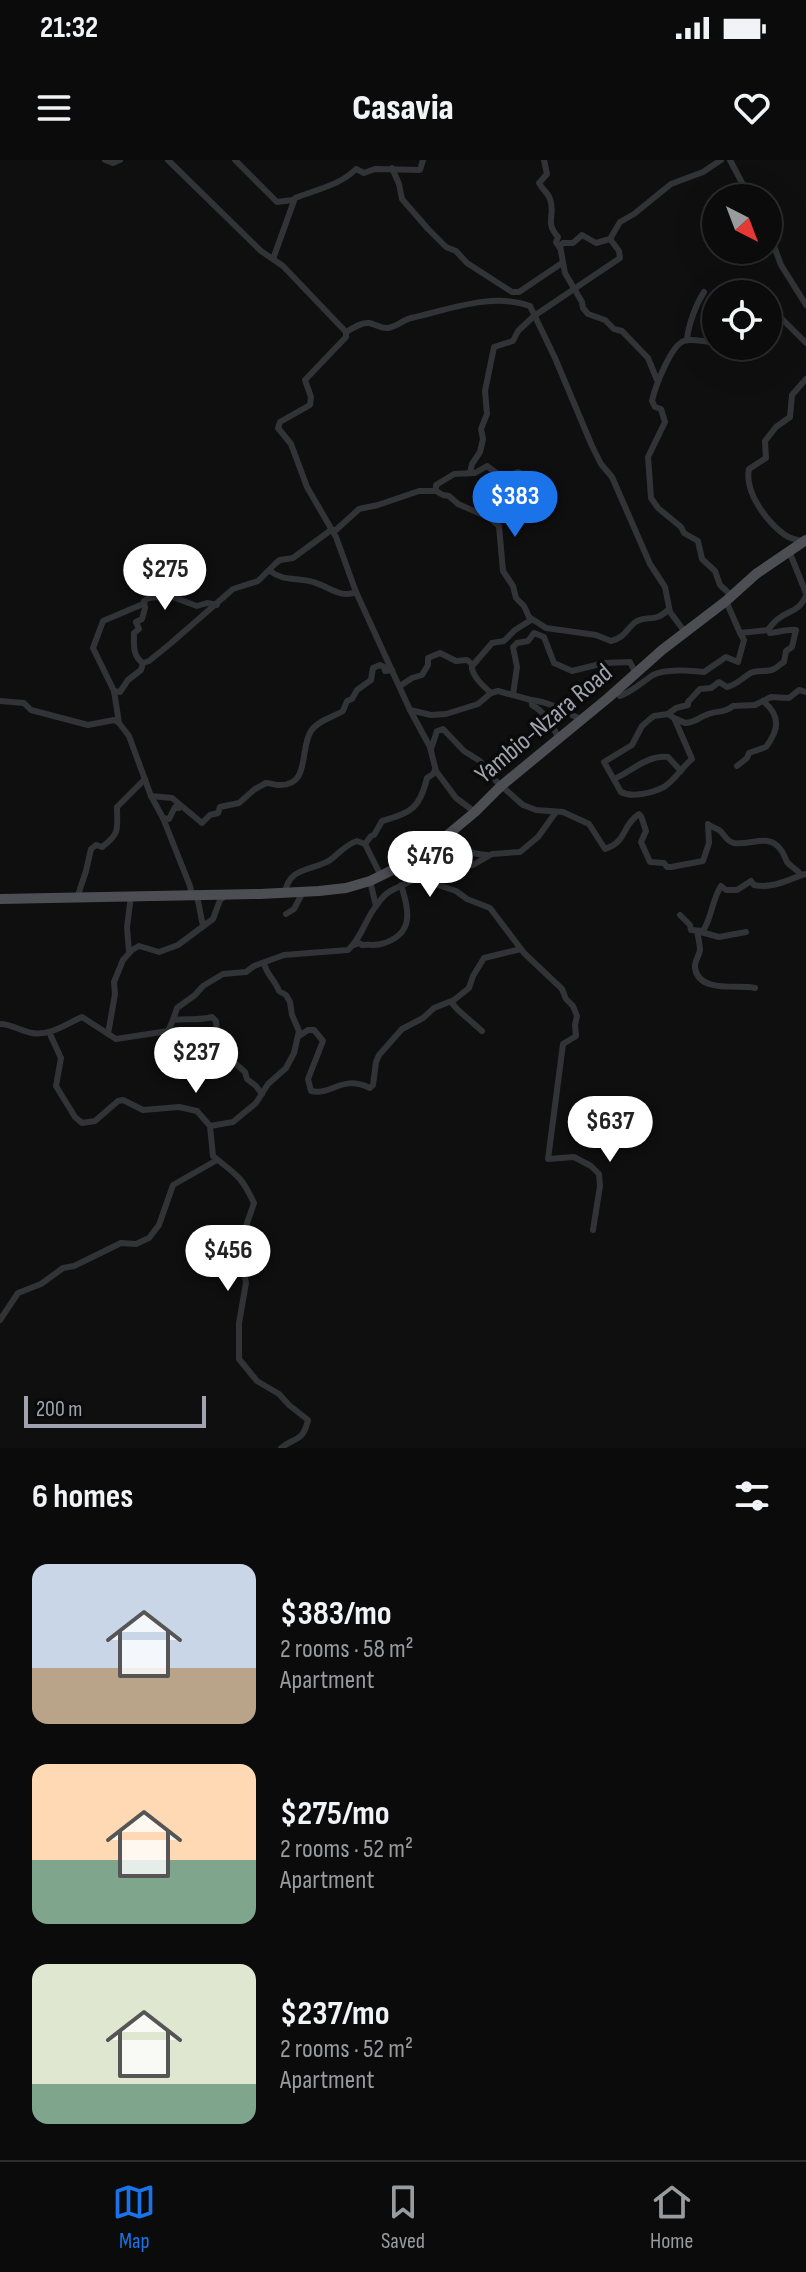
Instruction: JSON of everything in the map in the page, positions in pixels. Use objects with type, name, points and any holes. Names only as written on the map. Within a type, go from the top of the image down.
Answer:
[{"type":"main road","name":"Yambio-Nzara Road","points":[[0,899],[285,893],[346,888],[370,882],[385,883],[426,851],[443,847],[453,831],[501,786],[756,574],[805,541]]},
{"type":"street","points":[[105,160],[113,163],[120,160]]},
{"type":"street","points":[[168,160],[261,251],[283,266],[346,332],[346,337],[334,352],[305,380],[311,397],[310,405],[278,424],[292,446],[307,487],[333,530],[356,592],[431,749],[435,770],[456,798],[475,812]]},
{"type":"street","points":[[235,160],[277,202],[293,200]]},
{"type":"street","points":[[273,259],[297,196],[334,185],[356,169],[364,173],[392,168],[420,170],[423,160]]},
{"type":"street","points":[[544,160],[547,174],[539,183],[551,200],[551,227],[558,237],[556,242],[569,281],[588,314],[620,330],[648,358],[657,380]]},
{"type":"street","points":[[560,248],[561,244],[573,243],[582,235],[596,243],[610,239],[620,222],[671,184],[703,172],[721,160]]},
{"type":"street","points":[[730,160],[743,184]]},
{"type":"street","points":[[392,168],[402,199],[428,229],[467,263],[512,292],[519,292],[562,263]]},
{"type":"street","points":[[470,473],[483,439],[481,429],[487,414],[485,391],[494,348],[513,341],[518,331],[536,315],[620,258],[610,239]]},
{"type":"street","points":[[781,264],[806,305]]},
{"type":"street","points":[[687,340],[702,295]]},
{"type":"street","points":[[346,332],[367,323],[389,328],[411,318],[468,303],[530,306],[592,446],[612,477],[650,564],[665,587],[670,612],[685,632]]},
{"type":"street","points":[[782,319],[806,343]]},
{"type":"street","points":[[617,691],[620,696],[626,695],[654,674],[689,670],[704,672],[726,657],[738,662],[744,640],[729,598],[715,571],[702,559],[698,541],[684,533],[651,498],[648,457],[665,422],[661,409],[652,404],[657,380],[675,347],[687,340],[702,342]]},
{"type":"street","points":[[805,541],[787,536],[771,523],[755,499],[747,476],[749,469],[766,458],[765,441],[790,417],[792,395],[806,379]]},
{"type":"street","points":[[436,491],[436,485],[454,474],[475,473],[487,466],[503,478],[518,472],[528,477]]},
{"type":"street","points":[[143,663],[152,659],[233,589],[258,581],[280,560],[293,558],[359,509],[419,491],[436,491],[449,496],[499,526],[503,571],[513,586],[516,598],[531,620],[540,626],[596,635],[611,641],[624,635],[635,622],[659,618],[668,610],[670,612]]},
{"type":"street","points":[[768,630],[781,616],[790,614],[804,602],[806,595],[789,551]]},
{"type":"street","points":[[270,571],[282,578],[313,582],[344,594],[356,592]]},
{"type":"street","points":[[119,723],[114,691],[93,648],[103,621],[143,604],[149,598],[170,596],[195,605],[217,605]]},
{"type":"street","points":[[143,604],[144,614],[135,623],[139,629],[134,633],[132,643],[143,663]]},
{"type":"street","points":[[504,641],[531,620]]},
{"type":"street","points":[[668,714],[675,720],[692,759],[664,787],[636,796],[625,795],[604,762],[632,745],[642,726],[650,719],[688,705],[700,689],[711,688],[719,682],[727,687],[734,685],[747,675],[758,670],[772,670],[784,662],[796,630],[740,633]]},
{"type":"street","points":[[491,693],[476,677],[471,668],[473,665],[492,643],[526,642],[535,633],[544,637],[554,663],[572,671],[604,663],[630,662],[636,674]]},
{"type":"street","points":[[513,695],[517,667],[513,647],[517,643]]},
{"type":"street","points":[[400,686],[422,675],[428,658],[436,653],[456,661],[467,660],[473,665]]},
{"type":"street","points":[[114,691],[122,691],[128,680],[141,670],[143,663]]},
{"type":"street","points":[[151,796],[172,798],[202,823],[210,815],[218,813],[220,807],[239,803],[266,783],[277,786],[294,782],[300,775],[312,728],[343,711],[347,701],[371,680],[373,668],[380,665],[385,671],[392,670]]},
{"type":"street","points":[[675,720],[696,722],[706,715],[727,711],[733,706],[751,705],[771,697],[789,698],[799,690],[806,692]]},
{"type":"street","points":[[410,710],[431,715],[446,714],[478,704],[498,691],[546,702],[582,720]]},
{"type":"street","points":[[531,700],[532,705],[539,708],[552,725],[559,739]]},
{"type":"street","points":[[0,701],[24,703],[31,710],[88,725],[114,720],[119,723],[129,736],[151,796],[163,818],[203,926]]},
{"type":"street","points":[[737,766],[749,753],[766,747],[778,722],[763,701]]},
{"type":"street","points":[[431,749],[437,731],[443,729],[523,805],[536,810],[563,812],[589,824],[605,849],[625,836],[631,819],[639,814],[646,831],[641,842],[650,862],[664,863],[667,867],[703,861],[709,843],[708,824],[734,843],[748,843],[756,839],[770,841],[782,851],[788,864],[804,875],[765,888],[751,881],[737,890],[726,890],[721,886],[715,895],[709,921],[703,931],[697,931]]},
{"type":"street","points":[[614,779],[648,758],[659,756],[668,757],[681,771]]},
{"type":"street","points":[[365,844],[382,821],[411,811],[419,802],[427,778],[435,770]]},
{"type":"street","points":[[77,898],[91,849],[96,845],[102,847],[113,838],[119,825],[117,807],[145,779]]},
{"type":"street","points":[[163,818],[169,819],[175,807],[177,809],[180,805]]},
{"type":"street","points":[[385,883],[401,885],[418,876],[443,847],[484,856],[520,852],[538,837],[556,812]]},
{"type":"street","points":[[285,893],[290,879],[303,869],[332,859],[351,843],[357,841],[365,844],[385,883],[384,894],[364,923],[354,945]]},
{"type":"street","points":[[426,851],[439,869],[445,870]]},
{"type":"street","points":[[418,876],[431,877],[445,870],[473,865],[492,854]]},
{"type":"street","points":[[431,877],[435,885],[456,891],[490,908],[521,949],[562,989],[573,1006],[577,1016],[576,1036],[563,1044],[548,1159],[574,1157],[599,1174],[593,1230]]},
{"type":"street","points":[[370,882],[376,906]]},
{"type":"street","points":[[0,1024],[33,1033],[49,1032],[82,1017],[116,1039],[168,1031],[177,1008],[223,974],[246,972],[284,955],[348,950],[359,943],[385,944],[405,928],[409,916],[401,885]]},
{"type":"street","points":[[286,914],[296,906],[303,892]]},
{"type":"street","points":[[108,1034],[114,982],[120,965],[129,953],[139,946],[152,952],[166,951],[178,945],[213,919],[220,900],[227,895]]},
{"type":"street","points":[[129,953],[127,927],[131,896]]},
{"type":"street","points":[[680,915],[691,930],[719,937],[746,932]]},
{"type":"street","points":[[697,931],[700,948],[695,970],[703,980],[709,985],[755,988]]},
{"type":"street","points":[[210,1126],[233,1122],[256,1103],[268,1084],[286,1068],[299,1036],[308,1030],[314,1030],[323,1041],[308,1079],[311,1091],[318,1093],[340,1084],[355,1083],[370,1088],[374,1083],[376,1058],[402,1029],[434,1008],[451,1002],[469,988],[484,958],[521,949]]},
{"type":"street","points":[[264,963],[265,972],[290,1002],[299,1036]]},
{"type":"street","points":[[451,1002],[482,1031]]},
{"type":"street","points":[[173,1020],[188,1018],[199,1021],[212,1017],[227,1056],[245,1072],[247,1079],[262,1094]]},
{"type":"street","points":[[49,1032],[61,1058],[56,1086],[79,1121],[95,1121],[123,1100],[143,1110],[179,1107],[197,1111],[210,1126],[213,1156],[245,1184],[254,1203],[241,1253],[246,1283],[239,1323],[239,1359],[257,1381],[279,1394],[308,1420],[298,1440],[281,1448]]},
{"type":"street","points":[[0,1320],[18,1293],[41,1284],[63,1268],[74,1266],[112,1246],[136,1244],[149,1238],[159,1225],[173,1185],[217,1160]]}]
